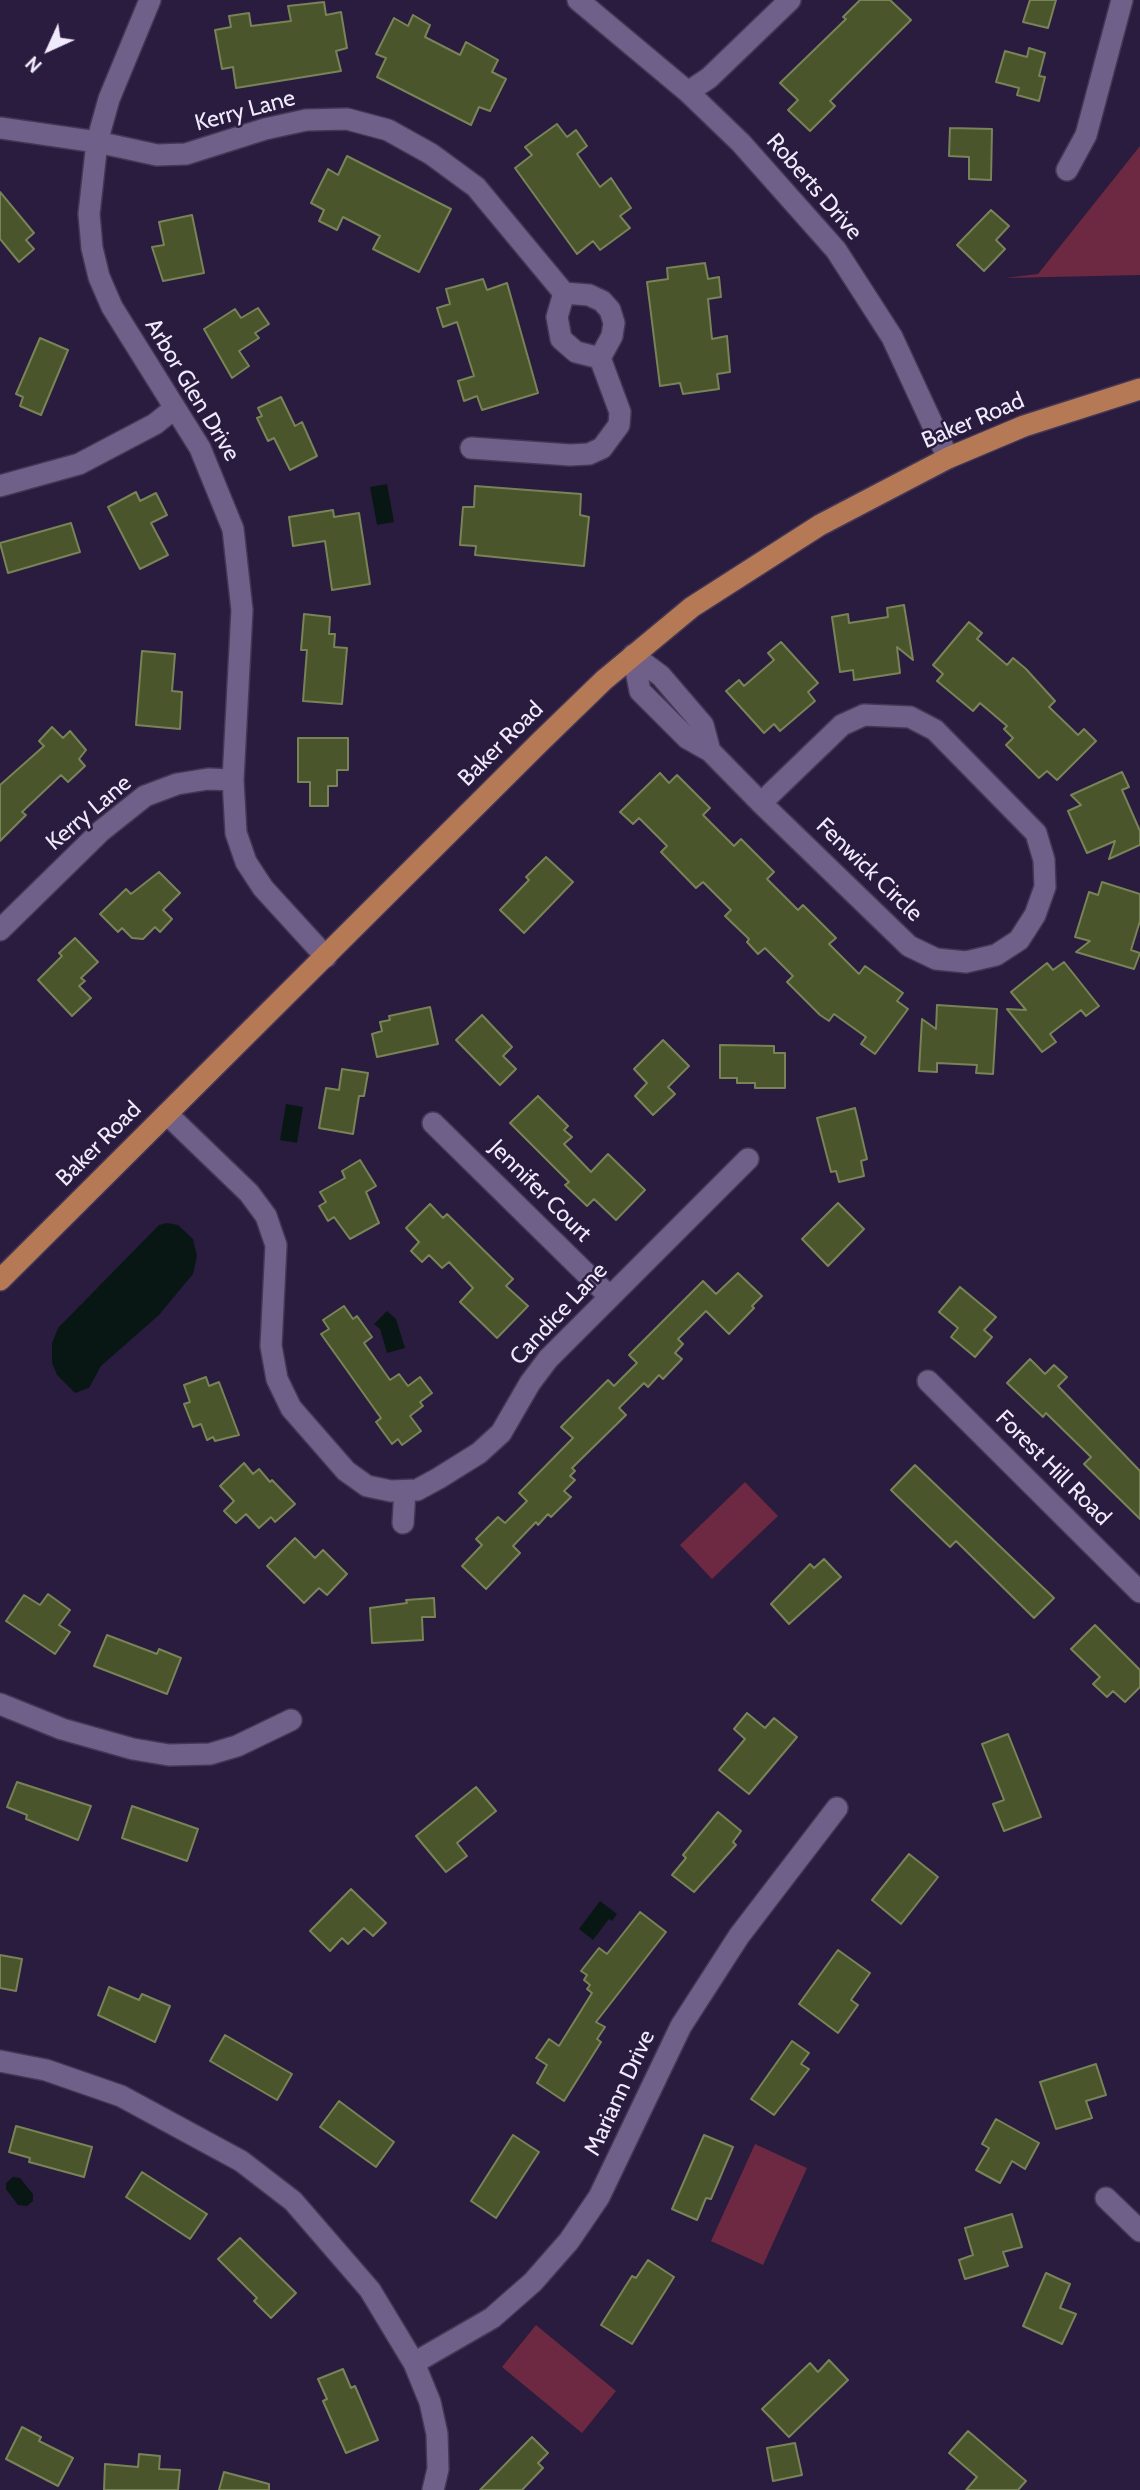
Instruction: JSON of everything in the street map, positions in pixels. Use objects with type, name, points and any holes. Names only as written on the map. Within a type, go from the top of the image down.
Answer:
[{"type":"main road","name":"Baker Road","points":[[0,1280],[541,741],[633,655],[692,607],[776,551],[885,489],[948,458],[1024,426],[1140,389]]},
{"type":"street","name":"Arbor Glen Drive","points":[[150,0],[114,88],[97,142],[89,214],[99,277],[112,307],[200,447],[233,529],[240,569],[242,610],[233,780],[236,833],[246,862],[262,888],[326,957]]},
{"type":"street","name":"Roberts Drive","points":[[578,0],[688,92],[785,191],[836,250],[892,337],[948,458]]},
{"type":"street","points":[[688,92],[709,78],[790,0]]},
{"type":"street","points":[[1067,170],[1086,135],[1122,0]]},
{"type":"street","name":"Kerry Lane","points":[[0,128],[97,142],[157,155],[186,154],[265,128],[306,120],[347,120],[388,130],[431,154],[476,187],[564,293]]},
{"type":"street","points":[[471,448],[570,455],[589,454],[602,448],[619,425],[620,412],[600,358],[612,335],[614,323],[610,310],[589,295],[564,293],[556,317],[561,339],[576,352],[600,358]]},
{"type":"street","points":[[0,486],[79,464],[155,424],[175,408]]},
{"type":"street","name":"Fenwick Circle","points":[[633,655],[640,691],[687,738],[710,751],[761,803],[909,946],[936,959],[966,962],[996,955],[1019,940],[1035,915],[1045,887],[1044,860],[1036,833],[935,730],[910,717],[864,715],[842,725],[761,803]]},
{"type":"street","name":"Kerry Lane","points":[[0,930],[102,831],[145,796],[177,784],[208,779],[233,780]]},
{"type":"street","name":"Candice Lane","points":[[167,1114],[249,1193],[266,1216],[276,1245],[271,1346],[277,1379],[291,1408],[346,1471],[367,1486],[405,1491],[417,1490],[439,1478],[479,1453],[501,1433],[530,1383],[548,1359],[748,1159]]},
{"type":"street","name":"Jennifer Court","points":[[433,1123],[610,1297]]},
{"type":"street","name":"Forest Hill Road","points":[[928,1381],[1140,1592]]},
{"type":"street","points":[[403,1523],[405,1491]]},
{"type":"street","points":[[0,1704],[62,1729],[133,1749],[169,1755],[210,1754],[228,1749],[291,1720]]},
{"type":"street","name":"Mariann Drive","points":[[414,2363],[492,2318],[533,2282],[569,2241],[599,2197],[681,2026],[739,1936],[837,1808]]},
{"type":"street","points":[[0,2061],[46,2070],[121,2096],[241,2161],[293,2201],[370,2290],[414,2363],[430,2402],[437,2434],[438,2469],[433,2490]]},
{"type":"street","points":[[1106,2198],[1140,2231]]},
{"type":"shaded area","points":[[1140,146],[1140,275],[1005,278],[1038,274]]},
{"type":"shaded area","points":[[387,484],[394,522],[377,525],[370,487]]},
{"type":"shaded area","points":[[286,1104],[303,1107],[297,1143],[280,1140]]},
{"type":"shaded area","points":[[159,1225],[178,1225],[193,1239],[197,1256],[193,1274],[159,1315],[101,1366],[89,1388],[75,1393],[57,1375],[52,1363],[52,1343],[58,1328]]},
{"type":"shaded area","points":[[387,1311],[396,1319],[405,1348],[387,1353],[380,1329],[374,1324]]},
{"type":"shaded area","points":[[745,1482],[778,1516],[712,1579],[680,1545]]},
{"type":"shaded area","points":[[600,1901],[617,1914],[612,1921],[609,1919],[593,1940],[579,1929]]},
{"type":"shaded area","points":[[755,2144],[807,2168],[763,2265],[711,2241]]},
{"type":"shaded area","points":[[13,2177],[20,2178],[33,2194],[33,2201],[27,2206],[18,2205],[6,2189],[6,2183]]},
{"type":"shaded area","points":[[536,2325],[616,2391],[582,2433],[502,2367]]},
{"type":"building","points":[[860,0],[890,0],[911,20],[830,101],[835,106],[810,131],[788,110],[798,100],[780,83],[846,19],[843,17]]},
{"type":"building","points":[[1030,0],[1056,0],[1048,28],[1023,22]]},
{"type":"building","points":[[324,2],[326,15],[341,12],[347,48],[336,51],[341,71],[236,88],[233,67],[222,69],[215,30],[231,27],[229,16],[249,13],[251,26],[291,21],[288,6]]},
{"type":"building","points":[[413,15],[430,25],[425,37],[460,55],[466,42],[498,60],[492,72],[506,79],[490,111],[479,107],[471,125],[377,77],[386,58],[376,54],[394,18],[408,26]]},
{"type":"building","points":[[1029,48],[1045,53],[1039,76],[1045,77],[1039,101],[1017,95],[1019,88],[996,82],[1005,51],[1027,57]]},
{"type":"building","points":[[557,124],[567,137],[576,130],[587,146],[577,154],[600,187],[611,178],[631,208],[620,216],[630,228],[600,250],[593,241],[577,254],[515,168],[532,155],[525,147]]},
{"type":"building","points":[[950,128],[992,129],[991,180],[969,179],[969,157],[949,156]]},
{"type":"building","points":[[347,156],[451,209],[419,272],[373,249],[380,236],[343,217],[337,230],[319,221],[324,210],[311,203],[328,169],[338,175]]},
{"type":"building","points":[[0,192],[34,233],[26,240],[34,249],[19,262],[0,239]]},
{"type":"building","points":[[991,210],[1009,226],[996,240],[1005,249],[984,271],[957,245]]},
{"type":"building","points":[[192,215],[204,273],[163,281],[152,247],[164,245],[159,222]]},
{"type":"building","points":[[705,263],[708,279],[719,277],[721,297],[708,299],[712,339],[727,336],[730,372],[717,374],[719,389],[683,394],[680,383],[660,386],[647,282],[668,279],[667,268]]},
{"type":"building","points":[[483,279],[487,290],[507,283],[538,393],[482,410],[477,396],[464,401],[458,381],[474,376],[457,322],[443,327],[437,308],[450,304],[446,289]]},
{"type":"building","points":[[258,308],[269,324],[255,333],[259,338],[239,351],[249,366],[232,378],[204,329],[235,309],[241,318]]},
{"type":"building","points":[[40,338],[68,350],[41,415],[20,406],[23,397],[16,394]]},
{"type":"building","points":[[281,397],[295,426],[302,422],[317,456],[290,470],[274,438],[268,441],[257,418],[262,416],[258,408]]},
{"type":"building","points":[[475,486],[581,494],[580,515],[589,517],[584,566],[475,555],[476,546],[460,545],[463,507],[474,507]]},
{"type":"building","points":[[136,492],[140,501],[156,493],[167,515],[151,523],[168,555],[140,569],[108,507]]},
{"type":"building","points":[[333,510],[334,517],[359,513],[370,584],[332,590],[325,541],[293,546],[289,517]]},
{"type":"building","points":[[71,523],[80,552],[8,573],[0,543]]},
{"type":"building","points":[[904,605],[913,660],[897,647],[900,673],[854,680],[853,670],[840,672],[832,617],[848,614],[849,623],[888,617],[887,608]]},
{"type":"building","points":[[304,614],[330,617],[329,634],[335,634],[334,647],[347,648],[342,704],[303,701],[307,650],[301,650]]},
{"type":"building","points":[[969,622],[982,633],[977,639],[1007,665],[1013,658],[1026,669],[1055,701],[1049,707],[1078,735],[1084,729],[1096,741],[1057,780],[1047,771],[1039,778],[1006,745],[1013,738],[1004,729],[1007,726],[980,703],[973,711],[937,681],[943,674],[933,665]]},
{"type":"building","points":[[781,642],[818,683],[808,692],[815,701],[780,731],[774,724],[764,733],[726,691],[739,680],[744,686],[774,660],[768,653]]},
{"type":"building","points":[[142,651],[175,654],[172,691],[182,692],[180,729],[136,725]]},
{"type":"building","points":[[52,727],[63,738],[70,731],[86,750],[79,759],[85,766],[68,782],[61,775],[22,812],[26,815],[0,841],[0,785],[44,746],[39,741]]},
{"type":"building","points":[[298,738],[348,738],[348,770],[337,770],[337,786],[328,786],[328,806],[310,806],[310,782],[298,782]]},
{"type":"building","points":[[1122,772],[1129,787],[1122,790],[1140,831],[1140,845],[1109,859],[1115,841],[1087,853],[1068,811],[1081,805],[1071,795]]},
{"type":"building","points":[[660,773],[669,783],[677,775],[710,808],[703,815],[734,846],[741,839],[774,872],[767,879],[798,910],[803,905],[836,938],[829,944],[859,974],[865,966],[903,993],[897,1001],[908,1009],[875,1054],[861,1044],[866,1037],[834,1014],[829,1021],[820,1015],[787,982],[793,976],[765,948],[758,954],[747,942],[749,939],[725,916],[731,910],[703,882],[696,888],[661,852],[667,846],[639,818],[633,824],[620,812]]},
{"type":"building","points":[[546,857],[573,882],[524,933],[500,910],[529,880],[526,877]]},
{"type":"building","points":[[159,872],[180,893],[163,910],[172,919],[160,932],[155,927],[143,939],[132,938],[122,928],[118,932],[100,914],[126,889],[131,894]]},
{"type":"building","points":[[1102,882],[1140,894],[1140,921],[1131,950],[1140,953],[1134,969],[1076,952],[1090,941],[1075,937],[1089,892],[1098,895]]},
{"type":"building","points":[[75,938],[98,962],[81,978],[85,981],[79,986],[91,998],[72,1016],[38,980],[62,956],[59,953]]},
{"type":"building","points":[[1064,962],[1099,1006],[1086,1016],[1081,1010],[1050,1034],[1056,1042],[1042,1052],[1007,1009],[1026,1010],[1011,992],[1047,963],[1053,970]]},
{"type":"building","points":[[937,1005],[997,1009],[993,1074],[976,1073],[977,1065],[937,1063],[937,1072],[919,1071],[922,1019],[936,1029]]},
{"type":"building","points":[[430,1007],[438,1044],[377,1057],[372,1034],[382,1031],[380,1022],[390,1020],[389,1016]]},
{"type":"building","points":[[482,1015],[512,1047],[503,1056],[516,1069],[500,1085],[456,1040]]},
{"type":"building","points":[[663,1040],[689,1066],[668,1087],[675,1094],[653,1115],[635,1096],[647,1083],[634,1069]]},
{"type":"building","points":[[720,1045],[774,1046],[774,1053],[785,1053],[785,1088],[755,1088],[755,1083],[737,1083],[737,1078],[720,1078]]},
{"type":"building","points":[[342,1069],[368,1073],[364,1096],[359,1096],[353,1134],[319,1128],[326,1088],[339,1090]]},
{"type":"building","points":[[538,1096],[568,1126],[564,1130],[572,1137],[564,1144],[591,1172],[608,1154],[645,1190],[616,1220],[594,1199],[587,1206],[565,1185],[569,1182],[510,1123]]},
{"type":"building","points":[[855,1108],[867,1159],[861,1161],[864,1176],[839,1182],[836,1171],[831,1172],[817,1118]]},
{"type":"building","points":[[360,1160],[376,1186],[366,1192],[379,1223],[350,1239],[334,1217],[328,1221],[319,1206],[326,1202],[320,1192],[345,1178],[342,1171]]},
{"type":"building","points":[[838,1203],[864,1229],[828,1266],[802,1239]]},
{"type":"building","points":[[430,1204],[443,1218],[447,1214],[513,1279],[506,1286],[528,1306],[497,1338],[460,1302],[473,1288],[449,1262],[442,1268],[429,1255],[422,1262],[411,1251],[419,1242],[406,1228]]},
{"type":"building","points":[[738,1273],[762,1296],[752,1306],[754,1308],[729,1334],[706,1311],[678,1339],[683,1344],[675,1353],[682,1359],[663,1379],[659,1375],[648,1387],[644,1383],[619,1408],[626,1415],[572,1468],[575,1471],[570,1476],[575,1480],[564,1491],[571,1497],[551,1517],[548,1514],[538,1525],[536,1522],[513,1546],[520,1553],[486,1589],[462,1566],[482,1545],[476,1539],[498,1517],[505,1523],[527,1501],[519,1493],[573,1438],[561,1427],[608,1380],[614,1386],[637,1363],[629,1355],[703,1281],[716,1294]]},
{"type":"building","points":[[960,1287],[996,1317],[984,1330],[992,1337],[975,1357],[951,1337],[958,1328],[939,1312]]},
{"type":"building","points":[[344,1306],[353,1319],[357,1316],[372,1337],[364,1343],[390,1380],[399,1374],[408,1386],[420,1377],[432,1393],[420,1402],[423,1406],[410,1416],[421,1431],[402,1445],[398,1439],[392,1444],[376,1422],[381,1418],[321,1334],[329,1329],[323,1320]]},
{"type":"building","points":[[1030,1359],[1045,1374],[1054,1365],[1067,1377],[1058,1386],[1140,1471],[1140,1519],[1084,1464],[1091,1457],[1046,1413],[1043,1417],[1007,1383]]},
{"type":"building","points":[[206,1377],[209,1386],[219,1382],[239,1435],[215,1441],[213,1437],[207,1440],[201,1424],[193,1427],[184,1404],[190,1402],[184,1385]]},
{"type":"building","points":[[244,1463],[253,1474],[259,1469],[295,1504],[275,1522],[271,1517],[259,1528],[246,1514],[236,1523],[224,1511],[234,1501],[220,1486]]},
{"type":"building","points":[[915,1465],[1054,1598],[1034,1618],[956,1541],[950,1547],[891,1490]]},
{"type":"building","points":[[295,1538],[315,1558],[323,1550],[347,1574],[327,1595],[319,1588],[304,1603],[267,1566]]},
{"type":"building","points":[[824,1559],[841,1577],[789,1624],[771,1604],[810,1564],[814,1568]]},
{"type":"building","points":[[48,1594],[70,1610],[59,1625],[70,1632],[55,1654],[6,1621],[24,1595],[40,1605]]},
{"type":"building","points":[[434,1598],[435,1617],[422,1617],[423,1640],[372,1643],[370,1608],[407,1603],[406,1600]]},
{"type":"building","points":[[1095,1625],[1140,1670],[1140,1687],[1125,1702],[1113,1691],[1107,1697],[1093,1684],[1100,1677],[1071,1649]]},
{"type":"building","points":[[107,1635],[157,1654],[159,1649],[181,1658],[167,1694],[94,1666]]},
{"type":"building","points":[[747,1713],[765,1728],[774,1718],[797,1737],[749,1794],[719,1770],[745,1739],[734,1729]]},
{"type":"building","points":[[1008,1734],[1041,1817],[1004,1831],[993,1804],[1004,1800],[982,1744]]},
{"type":"building","points":[[17,1782],[91,1806],[78,1840],[26,1819],[27,1815],[7,1807]]},
{"type":"building","points":[[476,1787],[496,1811],[457,1843],[467,1856],[446,1872],[416,1836]]},
{"type":"building","points":[[132,1806],[198,1829],[187,1861],[122,1838]]},
{"type":"building","points":[[718,1812],[741,1831],[733,1842],[736,1845],[694,1892],[672,1875],[686,1858],[683,1855]]},
{"type":"building","points":[[909,1854],[938,1877],[901,1924],[872,1900]]},
{"type":"building","points":[[351,1889],[386,1923],[373,1936],[364,1928],[348,1944],[342,1938],[330,1951],[310,1931]]},
{"type":"building","points":[[640,1912],[666,1932],[596,2022],[605,2027],[597,2039],[601,2042],[564,2101],[537,2083],[547,2065],[536,2058],[549,2039],[559,2046],[592,1993],[587,1989],[590,1985],[584,1980],[587,1975],[581,1971],[599,1948],[607,1954]]},
{"type":"building","points":[[838,1950],[870,1973],[851,2000],[858,2005],[838,2033],[799,2004]]},
{"type":"building","points":[[0,1955],[22,1959],[16,1991],[0,1988]]},
{"type":"building","points":[[109,1987],[139,2000],[142,1994],[170,2006],[155,2042],[98,2015]]},
{"type":"building","points":[[225,2035],[292,2074],[277,2100],[210,2061]]},
{"type":"building","points":[[792,2041],[809,2053],[801,2064],[809,2069],[774,2115],[751,2099]]},
{"type":"building","points":[[1096,2064],[1106,2095],[1086,2101],[1092,2118],[1056,2129],[1040,2082]]},
{"type":"building","points":[[339,2101],[394,2142],[376,2167],[320,2127]]},
{"type":"building","points":[[996,2119],[1039,2143],[1025,2169],[1012,2161],[1000,2183],[976,2170],[989,2148],[982,2144]]},
{"type":"building","points":[[16,2126],[92,2147],[84,2177],[29,2162],[30,2158],[9,2152]]},
{"type":"building","points":[[513,2135],[539,2152],[496,2218],[471,2201]]},
{"type":"building","points":[[704,2135],[733,2147],[711,2199],[706,2198],[697,2220],[672,2209]]},
{"type":"building","points":[[142,2172],[207,2214],[190,2239],[126,2197]]},
{"type":"building","points":[[1012,2214],[1022,2247],[1003,2252],[1008,2266],[965,2279],[959,2260],[973,2255],[965,2228]]},
{"type":"building","points":[[240,2238],[296,2293],[271,2318],[254,2301],[257,2298],[218,2259]]},
{"type":"building","points":[[648,2260],[674,2277],[632,2344],[601,2325],[632,2276],[636,2278]]},
{"type":"building","points":[[1046,2273],[1070,2284],[1060,2308],[1076,2314],[1062,2344],[1023,2326]]},
{"type":"building","points":[[829,2360],[848,2380],[789,2437],[762,2409],[810,2363],[818,2372]]},
{"type":"building","points":[[343,2369],[351,2388],[355,2386],[378,2440],[346,2453],[323,2401],[327,2399],[318,2379]]},
{"type":"building","points":[[22,2427],[41,2437],[39,2441],[73,2458],[58,2486],[6,2459]]},
{"type":"building","points":[[968,2431],[1026,2481],[1018,2490],[966,2490],[977,2477],[949,2453]]},
{"type":"building","points":[[532,2437],[548,2453],[538,2463],[543,2468],[522,2490],[480,2490]]},
{"type":"building","points":[[795,2443],[802,2475],[773,2481],[767,2448]]},
{"type":"building","points":[[139,2454],[160,2456],[159,2469],[180,2470],[178,2490],[104,2490],[105,2464],[138,2467]]},
{"type":"building","points":[[224,2472],[269,2484],[269,2490],[219,2490]]}]
